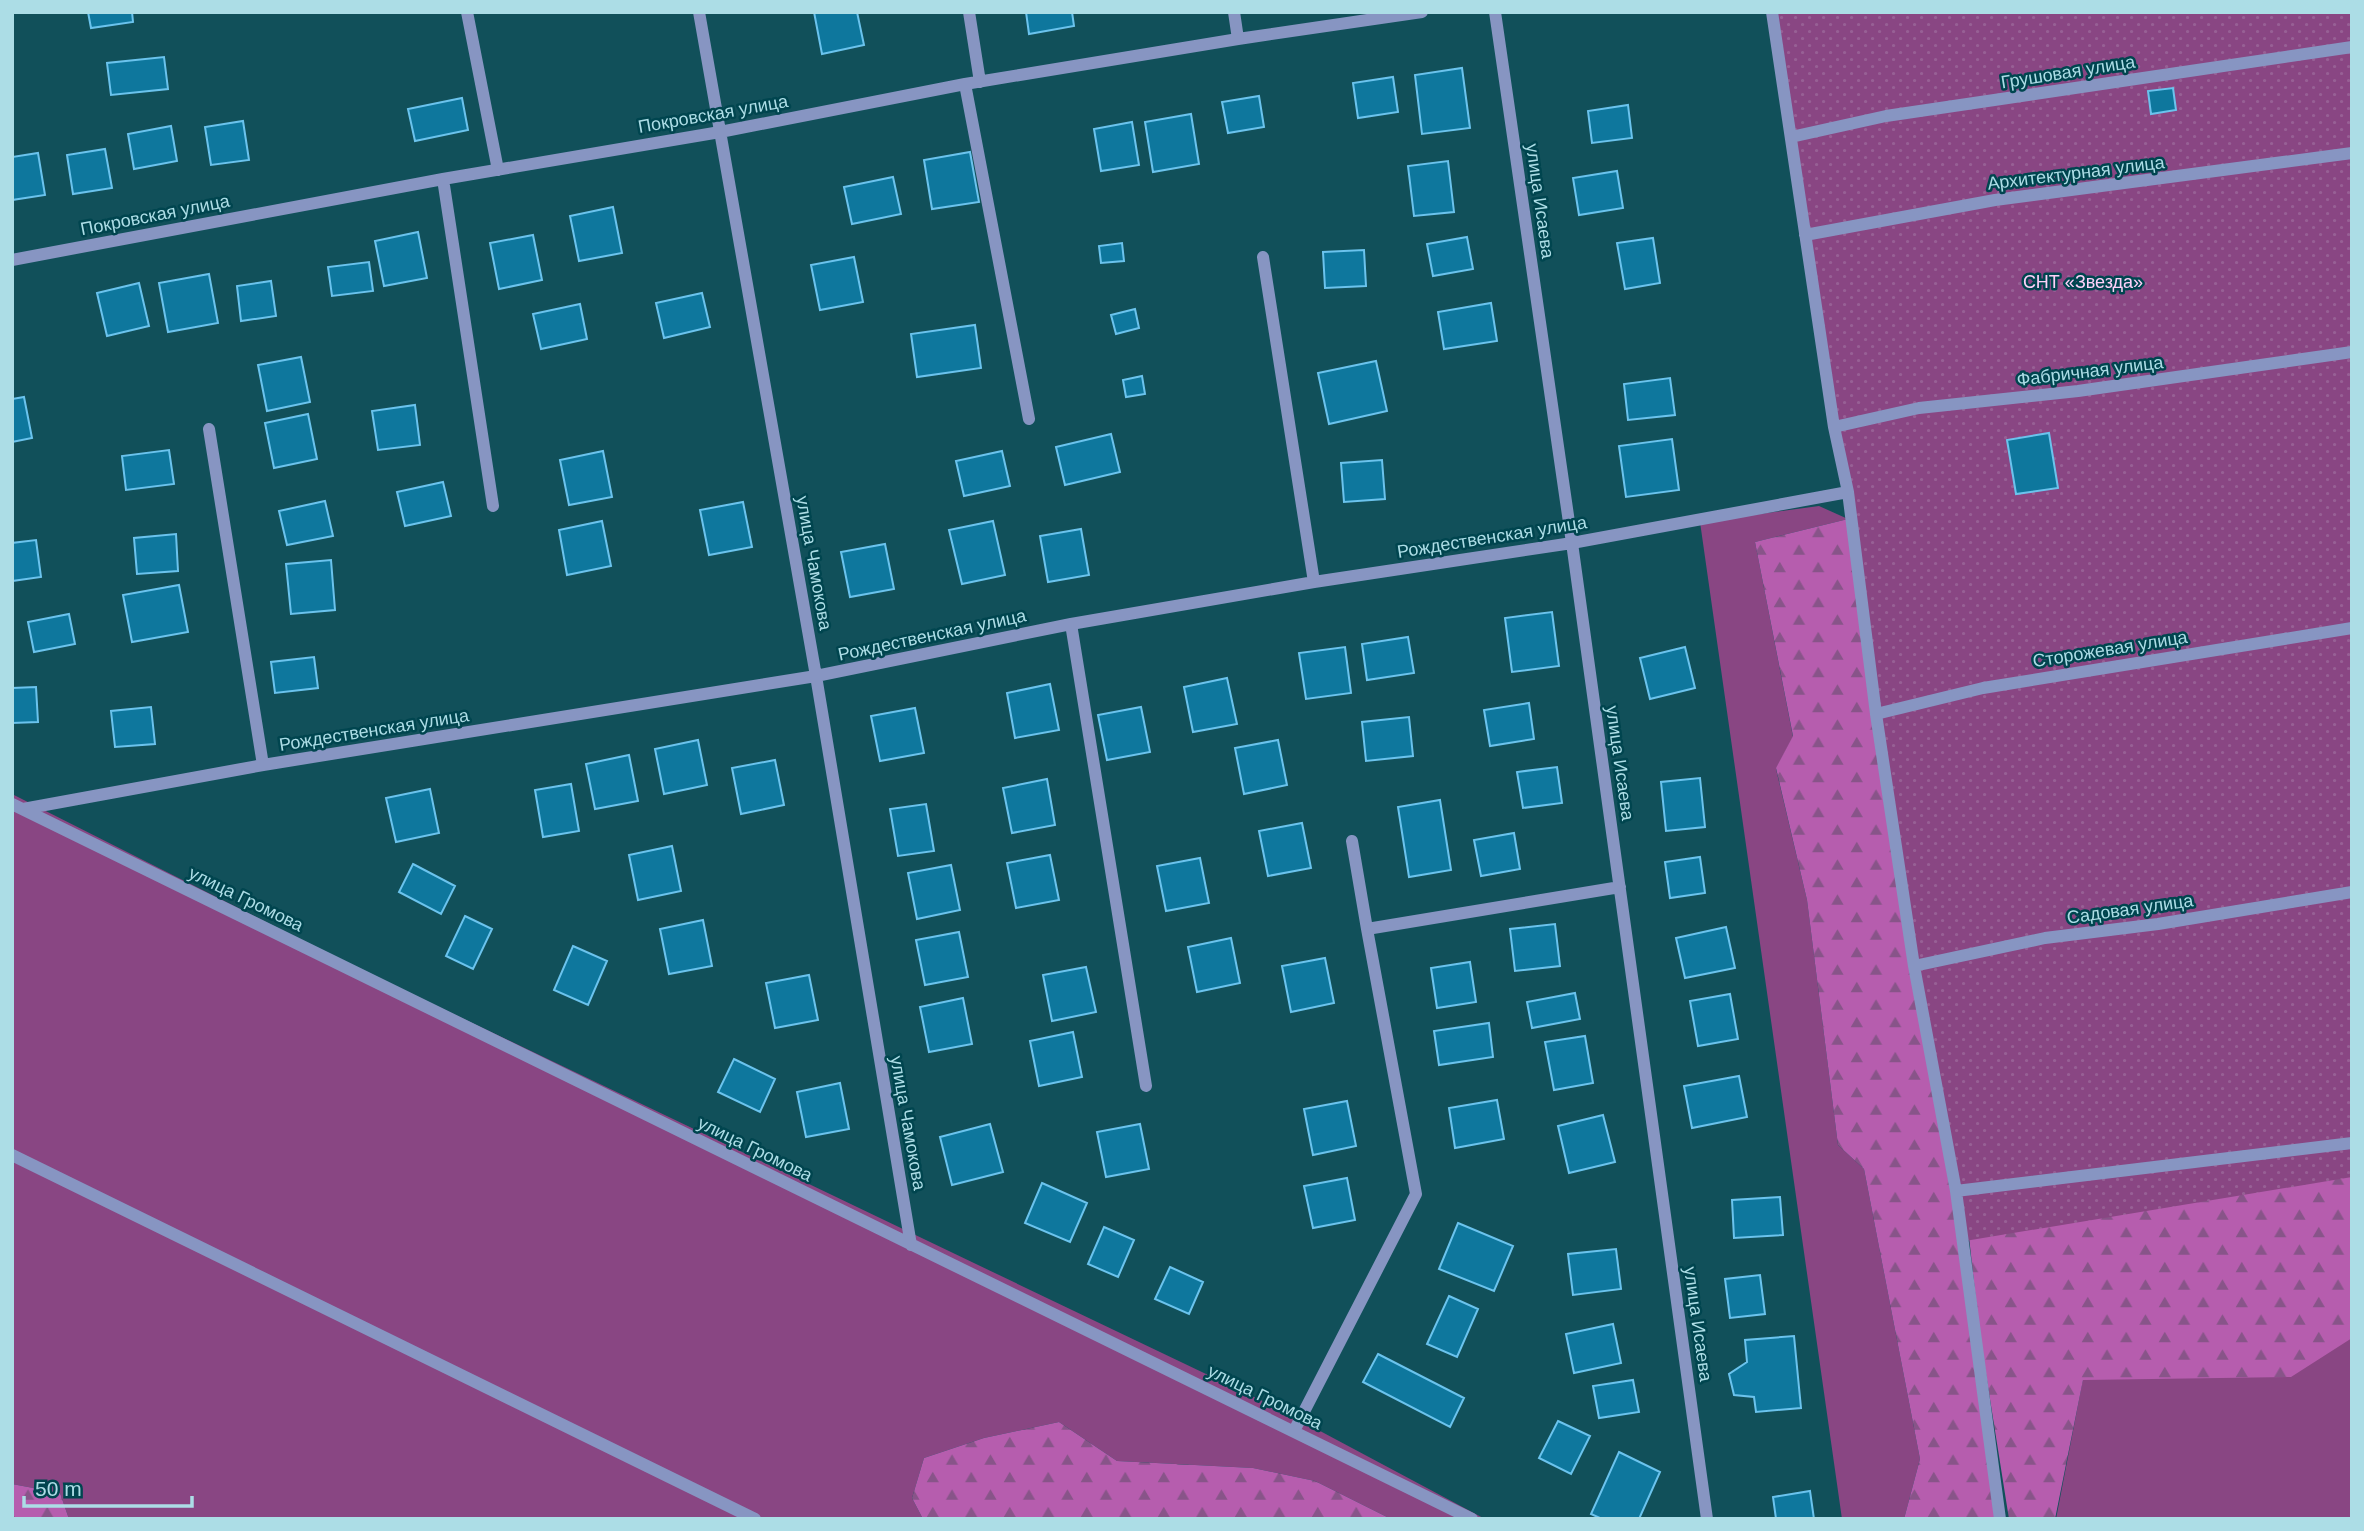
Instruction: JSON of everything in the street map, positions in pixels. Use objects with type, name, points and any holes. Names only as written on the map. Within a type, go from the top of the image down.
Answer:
[{"type":"street","points":[[467,12],[498,170]]},
{"type":"street","name":"улица Чамокова","points":[[699,12],[816,676],[911,1245]]},
{"type":"street","points":[[969,12],[980,82]]},
{"type":"street","points":[[1234,12],[1238,39]]},
{"type":"street","name":"Покровская улица","points":[[12,260],[443,179],[720,132],[965,84],[1422,12]]},
{"type":"street","name":"улица Исаева","points":[[1495,12],[1572,543],[1707,1519]]},
{"type":"street","points":[[1772,12],[1834,427],[1848,492],[1876,714],[1914,965],[1956,1191],[2000,1519]]},
{"type":"street","name":"Грушовая улица","points":[[1791,137],[1886,116],[2352,47]]},
{"type":"street","points":[[965,84],[1029,419]]},
{"type":"street","name":"Архитектурная улица","points":[[1805,235],[1995,200],[2352,153]]},
{"type":"street","points":[[443,179],[493,506]]},
{"type":"street","points":[[1263,257],[1314,582]]},
{"type":"street","name":"Фабричная улица","points":[[1834,427],[1919,408],[2078,391],[2352,352]]},
{"type":"street","points":[[209,429],[263,765]]},
{"type":"street","name":"Рождественская улица","points":[[18,807],[816,676],[1071,624],[1314,582],[1572,543],[1848,492]]},
{"type":"street","points":[[1071,624],[1146,1086]]},
{"type":"street","name":"Сторожевая улица","points":[[1876,714],[1983,688],[2352,628]]},
{"type":"street","name":"улица Громова","points":[[18,807],[1472,1519]]},
{"type":"street","points":[[1294,1431],[1416,1194],[1352,841]]},
{"type":"street","points":[[1367,929],[1620,887]]},
{"type":"street","name":"Садовая улица","points":[[1914,965],[2045,938],[2158,924],[2352,892]]},
{"type":"street","points":[[1956,1191],[2352,1143]]},
{"type":"street","points":[[12,1155],[755,1519]]},
{"type":"green space","name":"СНТ «Звезда»","points":[[1769,12],[2352,12],[2352,1177],[1965,1241],[1950,1176]]},
{"type":"green space","points":[[1819,506],[1848,519],[1755,542],[1793,737],[1776,769],[1807,900],[1838,1145],[1864,1169],[1920,1459],[1904,1519],[1842,1519],[1700,522]]},
{"type":"green space","points":[[1848,519],[1950,1176],[1995,1519],[1904,1519],[1920,1459],[1864,1169],[1838,1145],[1807,900],[1776,768],[1793,736],[1755,542]]},
{"type":"green space","points":[[12,794],[351,965],[1277,1408],[1485,1519],[1391,1519],[1315,1481],[1253,1468],[1117,1461],[1059,1422],[984,1438],[924,1458],[912,1498],[923,1519],[69,1519],[60,1493],[12,1484]]},
{"type":"green space","points":[[2352,1166],[2352,1338],[2291,1377],[2083,1380],[2055,1519],[2009,1519],[1980,1336],[1968,1228]]},
{"type":"green space","points":[[2352,1338],[2352,1519],[2056,1519],[2083,1379]]},
{"type":"green space","points":[[1059,1422],[1117,1461],[1253,1468],[1315,1481],[1391,1519],[923,1519],[912,1498],[924,1458],[984,1438]]},
{"type":"green space","points":[[12,1484],[60,1493],[69,1519],[12,1519]]},
{"type":"building","points":[[88,12],[132,12],[133,22],[91,28]]},
{"type":"building","points":[[814,12],[857,12],[864,45],[822,54]]},
{"type":"building","points":[[1026,12],[1072,12],[1074,26],[1029,34]]},
{"type":"building","points":[[164,57],[168,89],[111,95],[107,63]]},
{"type":"building","points":[[1462,68],[1470,128],[1422,134],[1415,75]]},
{"type":"building","points":[[1393,77],[1398,112],[1358,118],[1353,83]]},
{"type":"building","points":[[2173,88],[2176,110],[2151,114],[2148,91]]},
{"type":"building","points":[[1259,96],[1264,127],[1228,133],[1222,102]]},
{"type":"building","points":[[462,98],[468,130],[415,141],[408,109]]},
{"type":"building","points":[[1628,105],[1632,138],[1592,143],[1588,111]]},
{"type":"building","points":[[1191,114],[1199,164],[1153,172],[1145,122]]},
{"type":"building","points":[[243,121],[249,160],[211,165],[205,127]]},
{"type":"building","points":[[1132,122],[1139,165],[1101,171],[1094,129]]},
{"type":"building","points":[[171,126],[177,161],[134,169],[128,134]]},
{"type":"building","points":[[105,149],[112,188],[73,194],[67,155]]},
{"type":"building","points":[[970,152],[979,202],[932,209],[924,160]]},
{"type":"building","points":[[38,153],[45,195],[12,200],[12,157]]},
{"type":"building","points":[[1448,161],[1454,212],[1414,216],[1408,166]]},
{"type":"building","points":[[1617,171],[1623,208],[1579,215],[1573,178]]},
{"type":"building","points":[[893,177],[901,214],[852,224],[844,187]]},
{"type":"building","points":[[613,207],[622,253],[579,261],[570,216]]},
{"type":"building","points":[[418,232],[427,278],[384,286],[375,241]]},
{"type":"building","points":[[533,235],[542,280],[499,289],[490,243]]},
{"type":"building","points":[[1467,237],[1473,269],[1433,276],[1427,244]]},
{"type":"building","points":[[1653,238],[1660,283],[1625,289],[1617,243]]},
{"type":"building","points":[[1122,243],[1124,261],[1101,263],[1099,246]]},
{"type":"building","points":[[1364,250],[1366,286],[1325,288],[1323,252]]},
{"type":"building","points":[[854,257],[863,302],[820,310],[811,265]]},
{"type":"building","points":[[369,262],[373,291],[332,296],[328,267]]},
{"type":"building","points":[[209,274],[218,323],[168,332],[159,283]]},
{"type":"building","points":[[271,281],[276,316],[241,321],[237,286]]},
{"type":"building","points":[[139,283],[149,326],[107,336],[97,293]]},
{"type":"building","points":[[702,293],[710,327],[664,338],[656,303]]},
{"type":"building","points":[[1491,303],[1497,341],[1444,349],[1438,312]]},
{"type":"building","points":[[580,304],[587,339],[541,349],[533,314]]},
{"type":"building","points":[[1135,309],[1139,328],[1116,334],[1111,315]]},
{"type":"building","points":[[975,325],[981,368],[917,377],[911,334]]},
{"type":"building","points":[[301,357],[310,402],[267,411],[258,365]]},
{"type":"building","points":[[1376,361],[1387,411],[1329,424],[1318,373]]},
{"type":"building","points":[[1142,376],[1145,394],[1126,397],[1123,380]]},
{"type":"building","points":[[1670,378],[1675,415],[1628,420],[1624,384]]},
{"type":"building","points":[[24,397],[32,438],[12,442],[12,399]]},
{"type":"building","points":[[415,405],[420,445],[378,450],[372,411]]},
{"type":"building","points":[[308,414],[317,459],[274,468],[265,423]]},
{"type":"building","points":[[2049,433],[2058,488],[2016,494],[2007,440]]},
{"type":"building","points":[[1111,434],[1120,472],[1065,485],[1056,447]]},
{"type":"building","points":[[1672,439],[1679,490],[1626,497],[1619,446]]},
{"type":"building","points":[[169,450],[174,484],[126,490],[122,456]]},
{"type":"building","points":[[603,451],[612,497],[569,505],[560,460]]},
{"type":"building","points":[[1002,451],[1010,486],[964,496],[956,461]]},
{"type":"building","points":[[1382,460],[1385,499],[1344,502],[1341,463]]},
{"type":"building","points":[[443,482],[451,516],[405,526],[397,492]]},
{"type":"building","points":[[325,501],[333,536],[287,545],[279,511]]},
{"type":"building","points":[[743,502],[752,547],[709,555],[700,510]]},
{"type":"building","points":[[602,521],[611,566],[567,575],[559,530]]},
{"type":"building","points":[[993,521],[1005,575],[962,584],[949,530]]},
{"type":"building","points":[[1081,529],[1089,575],[1048,582],[1040,536]]},
{"type":"building","points":[[176,534],[178,571],[137,574],[134,538]]},
{"type":"building","points":[[36,540],[41,577],[12,581],[12,543]]},
{"type":"building","points":[[885,544],[894,589],[850,597],[841,552]]},
{"type":"building","points":[[331,560],[335,610],[291,614],[286,564]]},
{"type":"building","points":[[179,585],[188,632],[132,642],[123,595]]},
{"type":"building","points":[[1552,612],[1559,666],[1512,672],[1505,618]]},
{"type":"building","points":[[69,614],[75,644],[34,652],[28,622]]},
{"type":"building","points":[[1408,637],[1414,673],[1367,680],[1362,644]]},
{"type":"building","points":[[1345,647],[1351,693],[1306,699],[1299,653]]},
{"type":"building","points":[[1685,647],[1695,688],[1650,699],[1640,658]]},
{"type":"building","points":[[314,657],[318,688],[275,693],[271,662]]},
{"type":"building","points":[[1227,678],[1237,724],[1193,732],[1184,687]]},
{"type":"building","points":[[1050,684],[1059,730],[1015,738],[1007,693]]},
{"type":"building","points":[[36,687],[38,722],[12,723],[12,688]]},
{"type":"building","points":[[1529,703],[1534,739],[1490,746],[1484,710]]},
{"type":"building","points":[[151,707],[155,744],[115,747],[111,711]]},
{"type":"building","points":[[1141,707],[1150,752],[1107,760],[1098,715]]},
{"type":"building","points":[[915,708],[924,753],[880,761],[871,716]]},
{"type":"building","points":[[1409,717],[1413,756],[1366,761],[1362,722]]},
{"type":"building","points":[[698,740],[707,785],[664,794],[655,749]]},
{"type":"building","points":[[1278,740],[1287,785],[1244,794],[1235,748]]},
{"type":"building","points":[[629,755],[638,801],[595,809],[586,764]]},
{"type":"building","points":[[775,760],[784,805],[741,814],[732,768]]},
{"type":"building","points":[[1557,767],[1562,803],[1523,808],[1517,772]]},
{"type":"building","points":[[1700,778],[1705,827],[1666,831],[1661,782]]},
{"type":"building","points":[[1047,779],[1055,825],[1012,833],[1003,788]]},
{"type":"building","points":[[571,784],[579,831],[543,837],[535,790]]},
{"type":"building","points":[[430,789],[439,833],[396,842],[386,798]]},
{"type":"building","points":[[1440,800],[1451,870],[1409,877],[1398,807]]},
{"type":"building","points":[[926,804],[934,851],[898,856],[890,809]]},
{"type":"building","points":[[1302,823],[1311,868],[1268,876],[1259,831]]},
{"type":"building","points":[[1514,833],[1520,869],[1481,876],[1474,840]]},
{"type":"building","points":[[672,846],[681,891],[638,900],[629,855]]},
{"type":"building","points":[[1050,855],[1059,900],[1016,908],[1007,863]]},
{"type":"building","points":[[1700,857],[1705,893],[1670,898],[1665,862]]},
{"type":"building","points":[[1200,858],[1209,903],[1166,911],[1157,866]]},
{"type":"building","points":[[413,864],[455,886],[441,914],[399,892]]},
{"type":"building","points":[[951,865],[960,910],[917,919],[908,873]]},
{"type":"building","points":[[465,916],[492,929],[473,969],[446,956]]},
{"type":"building","points":[[703,920],[712,966],[669,974],[660,929]]},
{"type":"building","points":[[1555,924],[1560,966],[1515,971],[1510,929]]},
{"type":"building","points":[[1726,927],[1735,968],[1685,978],[1676,938]]},
{"type":"building","points":[[959,932],[968,977],[925,985],[916,940]]},
{"type":"building","points":[[1231,938],[1240,983],[1197,992],[1188,947]]},
{"type":"building","points":[[573,946],[607,961],[588,1005],[554,990]]},
{"type":"building","points":[[1325,958],[1334,1003],[1291,1012],[1282,966]]},
{"type":"building","points":[[1470,962],[1476,1002],[1437,1008],[1431,968]]},
{"type":"building","points":[[1086,967],[1096,1012],[1052,1021],[1043,975]]},
{"type":"building","points":[[809,975],[818,1020],[775,1028],[766,983]]},
{"type":"building","points":[[1575,993],[1580,1019],[1532,1028],[1527,1002]]},
{"type":"building","points":[[1730,994],[1738,1039],[1698,1046],[1690,1001]]},
{"type":"building","points":[[963,998],[972,1044],[929,1052],[920,1007]]},
{"type":"building","points":[[1489,1023],[1493,1057],[1439,1065],[1434,1031]]},
{"type":"building","points":[[1073,1032],[1082,1077],[1039,1086],[1030,1041]]},
{"type":"building","points":[[1585,1036],[1593,1083],[1554,1090],[1545,1042]]},
{"type":"building","points":[[734,1059],[775,1079],[760,1112],[718,1092]]},
{"type":"building","points":[[1739,1076],[1747,1117],[1692,1128],[1684,1086]]},
{"type":"building","points":[[840,1083],[849,1129],[806,1137],[797,1092]]},
{"type":"building","points":[[1497,1100],[1504,1139],[1455,1148],[1449,1108]]},
{"type":"building","points":[[1347,1101],[1356,1146],[1313,1155],[1304,1109]]},
{"type":"building","points":[[1603,1115],[1615,1162],[1569,1173],[1558,1126]]},
{"type":"building","points":[[990,1124],[1003,1172],[952,1185],[940,1137]]},
{"type":"building","points":[[1140,1124],[1149,1169],[1106,1177],[1097,1132]]},
{"type":"building","points":[[1347,1178],[1355,1220],[1313,1228],[1304,1186]]},
{"type":"building","points":[[1042,1183],[1087,1203],[1070,1242],[1025,1223]]},
{"type":"building","points":[[1780,1197],[1783,1235],[1734,1238],[1732,1200]]},
{"type":"building","points":[[1458,1223],[1513,1246],[1494,1291],[1439,1269]]},
{"type":"building","points":[[1104,1227],[1134,1240],[1118,1277],[1088,1264]]},
{"type":"building","points":[[1616,1249],[1621,1289],[1573,1295],[1568,1254]]},
{"type":"building","points":[[1170,1267],[1203,1282],[1189,1314],[1155,1299]]},
{"type":"building","points":[[1760,1275],[1765,1314],[1730,1318],[1725,1279]]},
{"type":"building","points":[[1449,1296],[1478,1309],[1457,1357],[1427,1344]]},
{"type":"building","points":[[1613,1324],[1621,1363],[1574,1373],[1566,1334]]},
{"type":"building","points":[[1794,1336],[1801,1408],[1756,1412],[1754,1397],[1734,1395],[1729,1374],[1747,1362],[1745,1340]]},
{"type":"building","points":[[1378,1354],[1464,1398],[1450,1427],[1363,1382]]},
{"type":"building","points":[[1633,1380],[1639,1412],[1599,1418],[1593,1386]]},
{"type":"building","points":[[1558,1421],[1590,1436],[1571,1474],[1539,1458]]},
{"type":"building","points":[[1619,1452],[1660,1472],[1639,1519],[1602,1519],[1591,1514]]},
{"type":"building","points":[[1810,1491],[1814,1519],[1776,1519],[1773,1497]]}]
